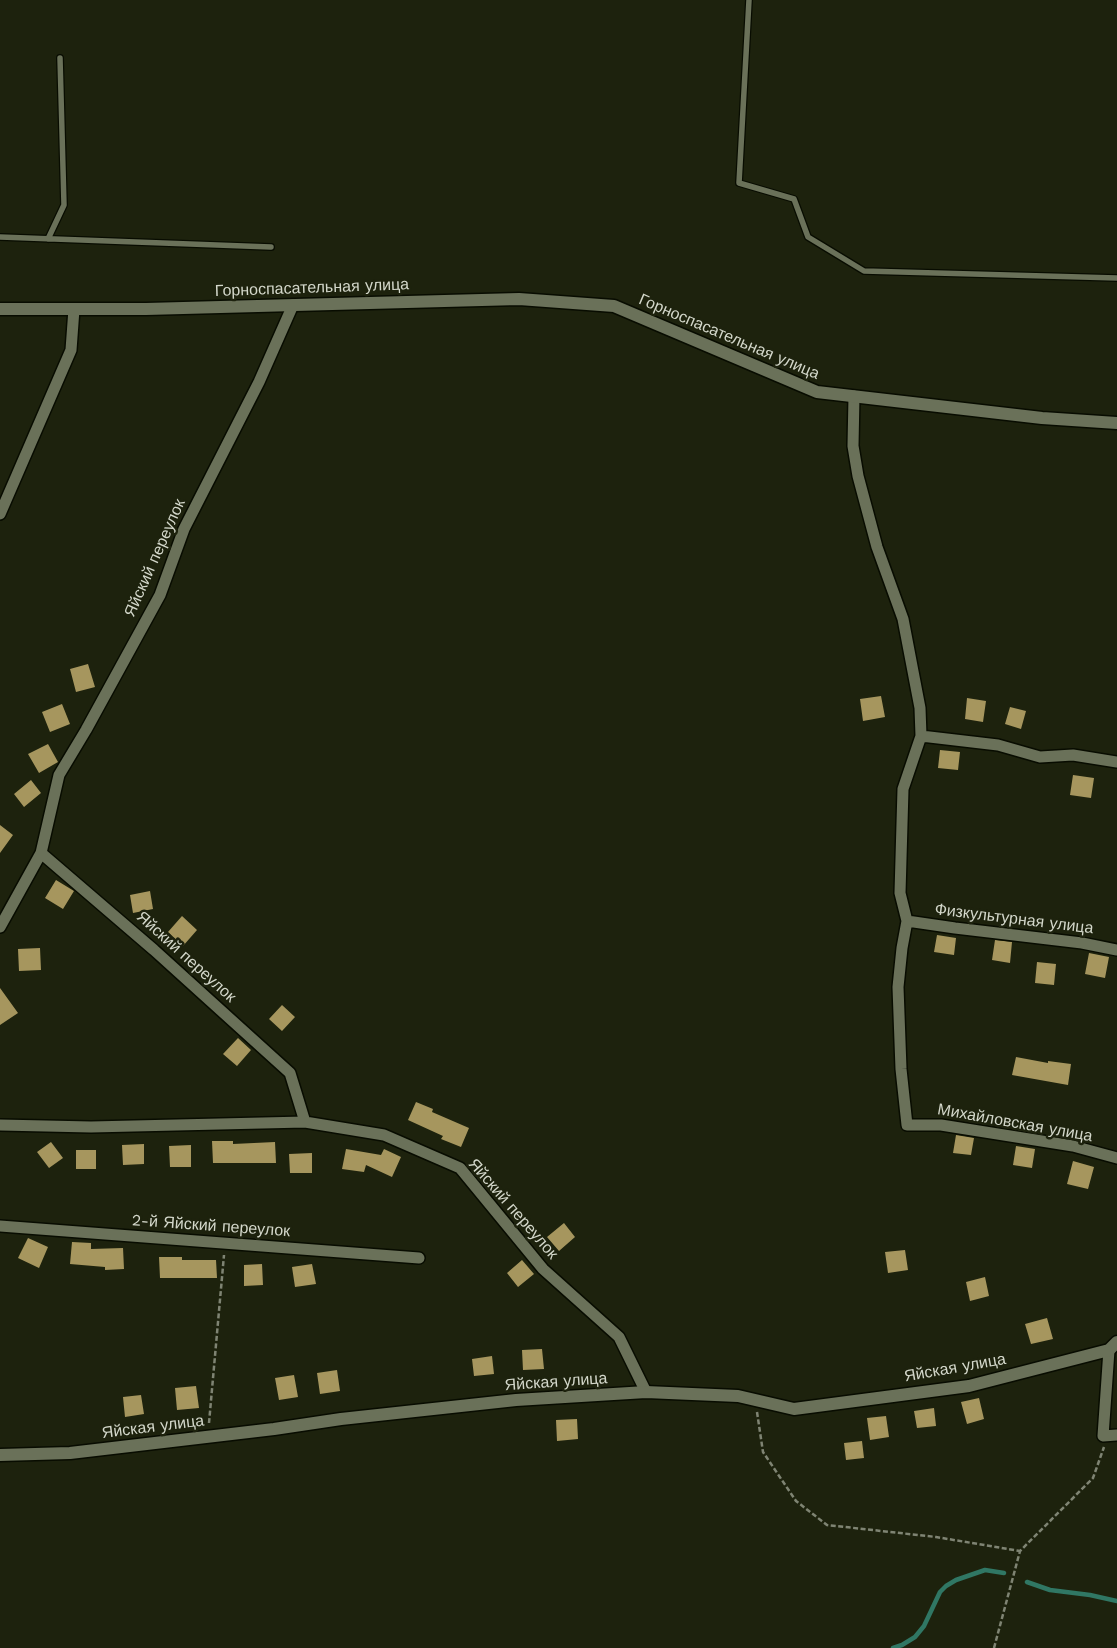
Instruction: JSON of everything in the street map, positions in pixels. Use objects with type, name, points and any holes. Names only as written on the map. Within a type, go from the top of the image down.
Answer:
[{"type":"street","name":"Горноспасательная улица","points":[[0,309],[292,305],[519,298],[614,306],[817,392],[1042,418],[1117,423]]},
{"type":"street","name":"Яйский переулок","points":[[0,927],[42,853],[59,775],[86,730],[160,594],[184,529],[259,382],[292,305]]},
{"type":"street","points":[[0,514],[71,350],[74,309]]},
{"type":"street","points":[[854,396],[853,446],[858,476],[877,547],[903,619],[920,708],[921,736],[903,789],[900,893],[907,921]]},
{"type":"street","points":[[921,736],[998,745],[1040,757],[1073,755],[1117,762]]},
{"type":"street","name":"Яйский переулок","points":[[42,853],[147,944],[290,1073],[305,1122]]},
{"type":"street","name":"Физкультурная улица","points":[[907,921],[1082,943],[1117,950]]},
{"type":"street","name":"Михайловская улица","points":[[907,921],[898,987],[901,1070],[907,1125],[941,1125],[1073,1146],[1117,1158]]},
{"type":"street","name":"Яйский переулок","points":[[0,1125],[90,1127],[305,1122],[384,1135],[460,1168],[544,1269],[619,1337],[646,1392]]},
{"type":"street","name":"2-й Яйский переулок","points":[[0,1226],[419,1258]]},
{"type":"street","points":[[1112,1435],[1104,1436],[1113,1346]]},
{"type":"street","name":"Яйская улица","points":[[0,1455],[70,1453],[274,1430],[341,1419],[516,1400],[646,1392],[738,1396],[794,1409],[969,1386],[1113,1346]]},
{"type":"lane","points":[[750,0],[739,183],[794,199],[808,237],[864,270],[1117,278]]},
{"type":"lane","points":[[48,239],[64,205],[60,58]]},
{"type":"lane","points":[[0,237],[271,247]]},
{"type":"path","points":[[207,1437],[225,1243]]},
{"type":"path","points":[[755,1400],[763,1452],[796,1501],[827,1525],[936,1537],[1020,1551]]},
{"type":"path","points":[[994,1648],[1020,1551],[1093,1478],[1112,1435]]},
{"type":"building","points":[[88,664],[95,687],[76,692],[70,669]]},
{"type":"building","points":[[881,696],[885,717],[863,721],[860,699]]},
{"type":"building","points":[[967,698],[986,701],[983,722],[965,719]]},
{"type":"building","points":[[62,704],[70,724],[50,732],[42,712]]},
{"type":"building","points":[[1010,707],[1026,711],[1021,729],[1005,724]]},
{"type":"building","points":[[48,744],[58,762],[39,773],[28,754]]},
{"type":"building","points":[[940,750],[960,752],[958,770],[938,768]]},
{"type":"building","points":[[1073,775],[1094,778],[1091,798],[1070,795]]},
{"type":"building","points":[[31,780],[41,793],[24,807],[14,794]]},
{"type":"building","points":[[0,825],[13,835],[0,853]]},
{"type":"building","points":[[56,880],[74,891],[63,909],[45,898]]},
{"type":"building","points":[[150,891],[153,909],[133,913],[130,895]]},
{"type":"building","points":[[182,916],[197,930],[183,946],[168,932]]},
{"type":"building","points":[[937,935],[956,938],[954,955],[934,952]]},
{"type":"building","points":[[995,940],[1012,942],[1010,963],[992,960]]},
{"type":"building","points":[[40,948],[41,970],[19,971],[18,949]]},
{"type":"building","points":[[1089,953],[1109,957],[1105,978],[1085,974]]},
{"type":"building","points":[[1037,962],[1056,964],[1054,985],[1035,983]]},
{"type":"building","points":[[0,988],[18,1013],[0,1025]]},
{"type":"building","points":[[282,1005],[295,1017],[282,1031],[269,1019]]},
{"type":"building","points":[[238,1038],[251,1050],[237,1066],[223,1054]]},
{"type":"building","points":[[1016,1057],[1048,1063],[1048,1061],[1071,1064],[1068,1085],[1012,1075]]},
{"type":"building","points":[[416,1102],[433,1109],[432,1112],[469,1128],[461,1147],[441,1139],[443,1136],[408,1120]]},
{"type":"building","points":[[956,1135],[974,1138],[971,1155],[953,1153]]},
{"type":"building","points":[[212,1141],[233,1141],[233,1144],[275,1142],[276,1163],[213,1163]]},
{"type":"building","points":[[51,1142],[63,1158],[49,1168],[37,1152]]},
{"type":"building","points":[[144,1144],[144,1164],[123,1165],[122,1145]]},
{"type":"building","points":[[191,1145],[191,1167],[170,1167],[169,1146]]},
{"type":"building","points":[[1016,1146],[1035,1149],[1032,1168],[1013,1165]]},
{"type":"building","points":[[346,1149],[381,1155],[384,1149],[401,1157],[392,1177],[366,1165],[364,1172],[342,1169]]},
{"type":"building","points":[[76,1150],[96,1150],[96,1169],[76,1169]]},
{"type":"building","points":[[312,1153],[312,1173],[290,1173],[289,1154]]},
{"type":"building","points":[[1073,1161],[1094,1167],[1088,1189],[1067,1184]]},
{"type":"building","points":[[564,1223],[575,1237],[559,1251],[547,1237]]},
{"type":"building","points":[[28,1238],[48,1247],[39,1268],[18,1258]]},
{"type":"building","points":[[72,1242],[91,1243],[91,1249],[123,1248],[124,1269],[105,1270],[105,1267],[70,1264]]},
{"type":"building","points":[[905,1250],[908,1270],[888,1273],[885,1252]]},
{"type":"building","points":[[159,1257],[182,1257],[182,1260],[216,1260],[217,1278],[160,1278]]},
{"type":"building","points":[[522,1260],[534,1274],[518,1287],[507,1273]]},
{"type":"building","points":[[262,1264],[263,1285],[244,1286],[244,1265]]},
{"type":"building","points":[[312,1264],[316,1284],[295,1287],[292,1267]]},
{"type":"building","points":[[985,1277],[989,1296],[970,1301],[966,1282]]},
{"type":"building","points":[[1047,1318],[1053,1339],[1031,1344],[1025,1324]]},
{"type":"building","points":[[542,1349],[544,1369],[523,1370],[522,1350]]},
{"type":"building","points":[[492,1356],[494,1374],[474,1376],[472,1359]]},
{"type":"building","points":[[337,1370],[340,1391],[320,1394],[317,1373]]},
{"type":"building","points":[[294,1375],[298,1397],[279,1400],[275,1378]]},
{"type":"building","points":[[196,1386],[199,1408],[177,1410],[175,1388]]},
{"type":"building","points":[[141,1395],[144,1414],[125,1417],[123,1397]]},
{"type":"building","points":[[979,1398],[984,1419],[967,1424],[961,1402]]},
{"type":"building","points":[[934,1408],[936,1426],[917,1428],[914,1411]]},
{"type":"building","points":[[886,1416],[889,1437],[870,1440],[867,1418]]},
{"type":"building","points":[[577,1419],[578,1439],[557,1441],[556,1420]]},
{"type":"building","points":[[862,1441],[864,1458],[846,1460],[844,1443]]},
{"type":"waterway","points":[[893,1648],[915,1637],[924,1626],[940,1592],[946,1586],[956,1580],[985,1570],[1004,1573]]},
{"type":"waterway","points":[[1027,1582],[1050,1590],[1090,1595],[1117,1601]]}]
